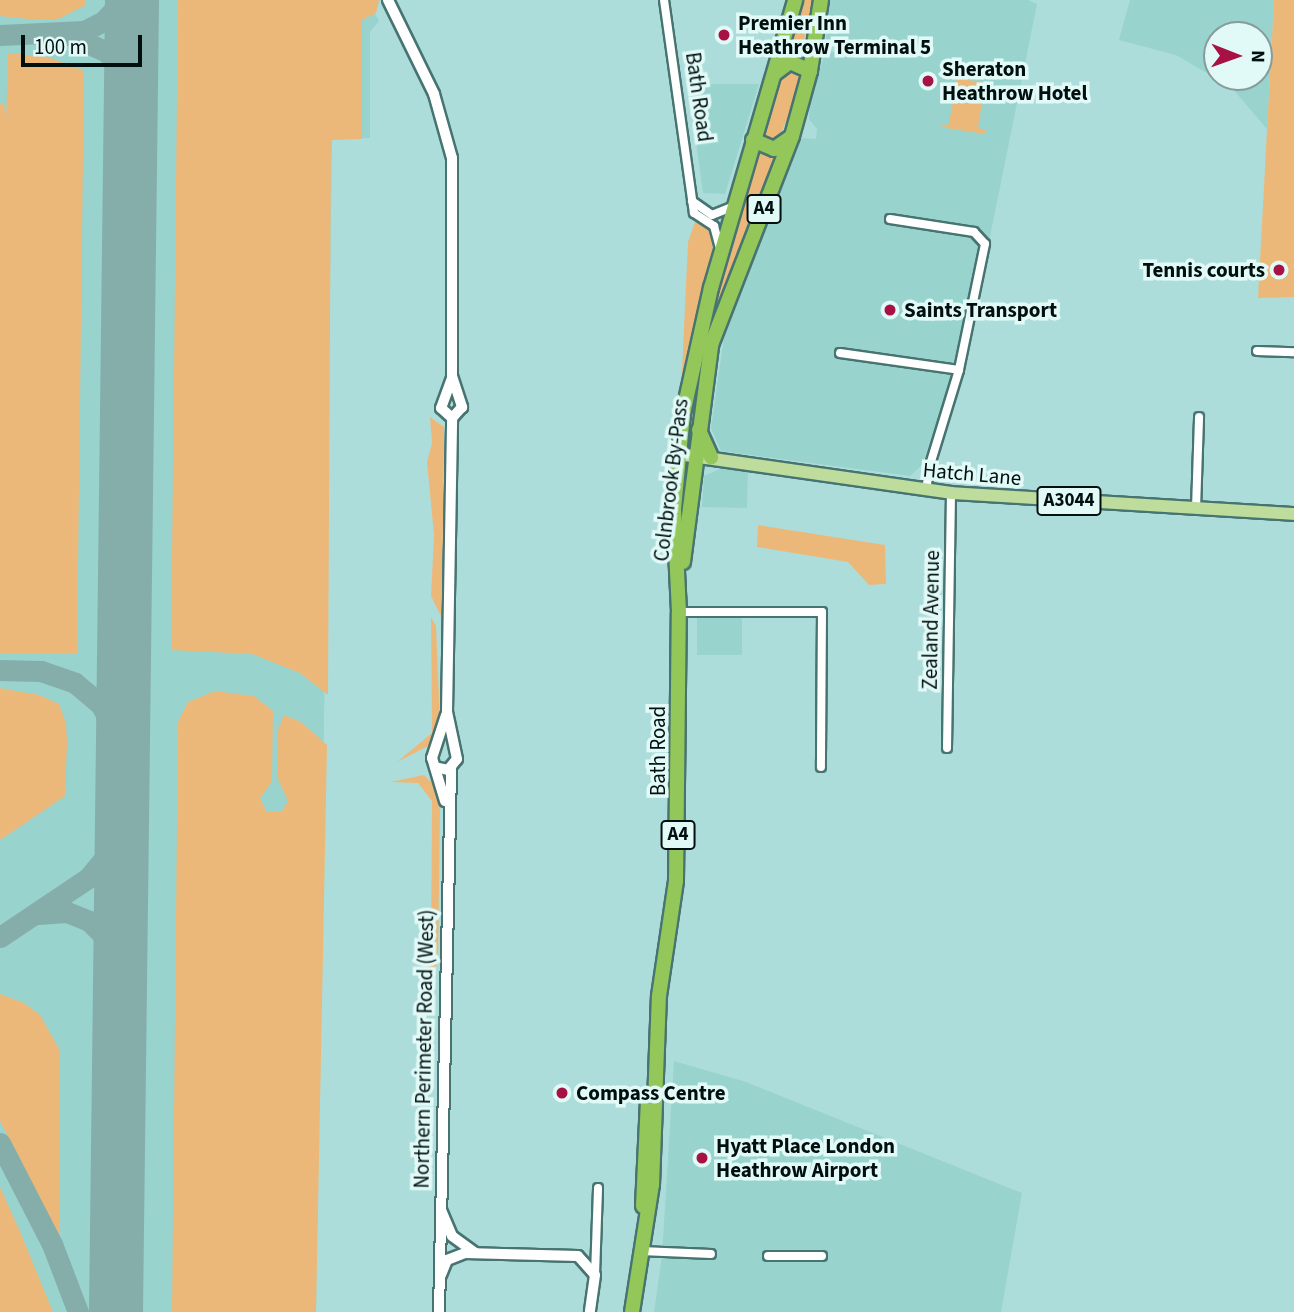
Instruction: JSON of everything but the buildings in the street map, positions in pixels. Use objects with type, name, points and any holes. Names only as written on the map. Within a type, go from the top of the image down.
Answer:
[{"type":"highway","name":"Colnbrook By-Pass","points":[[679,590],[674,520],[687,388],[752,140],[794,0]]},
{"type":"highway","name":"Colnbrook By-Pass","points":[[679,590],[698,425],[719,318],[792,136],[810,71],[821,0]]},
{"type":"highway","points":[[771,79],[790,62],[810,71]]},
{"type":"highway","points":[[752,140],[774,149],[792,136]]},
{"type":"highway","points":[[698,425],[711,457]]},
{"type":"highway","name":"Bath Road","points":[[632,1312],[652,1185],[653,1078],[676,881],[679,590]]},
{"type":"main road","name":"Hatch Lane","points":[[693,460],[711,457],[951,494],[1294,514]]},
{"type":"main road","name":"Hatch Lane","points":[[678,459],[732,461]]},
{"type":"street","points":[[388,0],[434,94],[452,158],[452,399],[461,411],[452,418]]},
{"type":"street","name":"Bath Road","points":[[664,0],[692,201],[696,218],[715,229],[721,255]]},
{"type":"street","points":[[692,201],[712,215],[734,206]]},
{"type":"street","points":[[890,219],[974,232],[985,244],[959,370],[929,465],[926,491]]},
{"type":"street","points":[[1257,351],[1294,352]]},
{"type":"street","points":[[839,353],[959,370]]},
{"type":"street","points":[[447,712],[438,747],[432,758],[435,767],[451,769],[457,760],[447,712],[452,418],[441,408],[452,399]]},
{"type":"street","points":[[1196,509],[1199,417]]},
{"type":"street","name":"Zealand Avenue","points":[[947,748],[951,494]]},
{"type":"street","points":[[680,612],[821,612],[821,767]]},
{"type":"street","points":[[438,747],[454,750]]},
{"type":"street","name":"Northern Perimeter Road (West)","points":[[435,767],[447,813]]},
{"type":"street","name":"Northern Perimeter Road (West)","points":[[439,1312],[447,813],[451,769]]},
{"type":"street","points":[[590,1312],[595,1275],[598,1188]]},
{"type":"street","points":[[441,1208],[452,1236],[475,1254]]},
{"type":"street","points":[[439,1284],[447,1260],[475,1254],[588,1254],[596,1240]]},
{"type":"street","points":[[641,1251],[711,1254]]},
{"type":"street","points":[[573,1255],[585,1260],[595,1275]]},
{"type":"street","points":[[768,1255],[822,1256]]},
{"type":"shaded area","points":[[0,0],[380,0],[375,14],[379,21],[370,32],[370,138],[332,139],[316,1312],[0,1312]]},
{"type":"shaded area","points":[[0,0],[86,0],[86,5],[56,20],[38,20],[0,16]]},
{"type":"shaded area","points":[[178,0],[379,0],[376,13],[362,20],[362,139],[331,140],[328,695],[300,673],[252,654],[171,650]]},
{"type":"shaded area","points":[[799,0],[817,0],[813,30],[806,30],[801,57],[782,59]]},
{"type":"shaded area","points":[[829,0],[1028,0],[1037,4],[957,400],[946,398],[922,465],[910,476],[721,451],[711,428],[726,323],[800,138],[816,139],[817,129],[809,119],[810,103],[825,53],[836,52],[837,43],[826,41]]},
{"type":"shaded area","points":[[1130,0],[1274,0],[1273,21],[1203,21],[1203,71],[1176,55],[1119,40]]},
{"type":"shaded area","points":[[1274,0],[1294,0],[1294,297],[1258,298],[1269,91],[1273,91]]},
{"type":"shaded area","points":[[8,53],[48,57],[84,71],[77,653],[0,653],[0,104],[4,104],[6,122]]},
{"type":"shaded area","points":[[801,68],[803,81],[776,145],[760,136],[783,71]]},
{"type":"shaded area","points":[[957,78],[985,83],[978,128],[986,130],[985,134],[940,127],[949,124]]},
{"type":"shaded area","points":[[688,84],[759,84],[725,194],[703,193]]},
{"type":"shaded area","points":[[1234,91],[1269,91],[1267,129]]},
{"type":"shaded area","points":[[756,149],[770,155],[782,153],[702,359],[687,452],[684,447],[697,361]]},
{"type":"shaded area","points":[[695,222],[708,228],[714,243],[681,393],[688,242]]},
{"type":"shaded area","points":[[430,417],[444,427],[442,618],[431,596],[434,535],[427,462],[432,443]]},
{"type":"shaded area","points":[[722,468],[748,468],[747,508],[702,507],[704,476]]},
{"type":"shaded area","points":[[758,525],[885,545],[886,584],[869,585],[848,562],[757,547]]},
{"type":"shaded area","points":[[431,617],[436,626],[440,723],[432,744],[397,762],[432,733]]},
{"type":"shaded area","points":[[697,617],[742,617],[742,655],[697,655]]},
{"type":"shaded area","points":[[0,688],[39,695],[59,704],[66,723],[67,742],[65,796],[0,840]]},
{"type":"shaded area","points":[[215,691],[254,696],[273,711],[272,782],[260,798],[266,811],[282,811],[288,801],[277,777],[277,732],[284,715],[301,722],[327,745],[316,1312],[172,1312],[178,722],[188,702]]},
{"type":"shaded area","points":[[424,775],[434,785],[440,808],[438,962],[425,992],[431,943],[432,801],[418,783],[390,782]]},
{"type":"shaded area","points":[[0,994],[24,1003],[40,1015],[59,1049],[59,1236],[0,1121]]},
{"type":"shaded area","points":[[674,1061],[746,1082],[1022,1193],[1001,1312],[654,1312],[662,1256]]},
{"type":"shaded area","points":[[0,1187],[21,1234],[53,1312],[0,1312]]},
{"type":"taxiway","points":[[0,35],[84,31],[104,21],[122,0]]},
{"type":"taxiway","points":[[69,35],[107,52],[121,72],[131,98]]},
{"type":"taxiway","points":[[0,670],[41,671],[75,683],[101,705],[123,748]]},
{"type":"taxiway","points":[[0,937],[88,878],[108,854],[122,814]]},
{"type":"taxiway","points":[[38,914],[67,912],[89,921],[107,939],[120,973]]},
{"type":"taxiway","points":[[0,1143],[52,1244],[78,1312]]},
{"type":"runway","points":[[116,1312],[132,0]]},
{"type":"place","name":"Premier Inn Heathrow Terminal 5","points":[[724,35]]},
{"type":"place","name":"Sheraton Heathrow Hotel","points":[[928,81]]},
{"type":"place","name":"Tennis courts","points":[[1279,270]]},
{"type":"place","name":"Saints Transport","points":[[890,310]]},
{"type":"place","name":"Compass Centre","points":[[562,1093]]},
{"type":"place","name":"Hyatt Place London Heathrow Airport","points":[[702,1158]]}]
